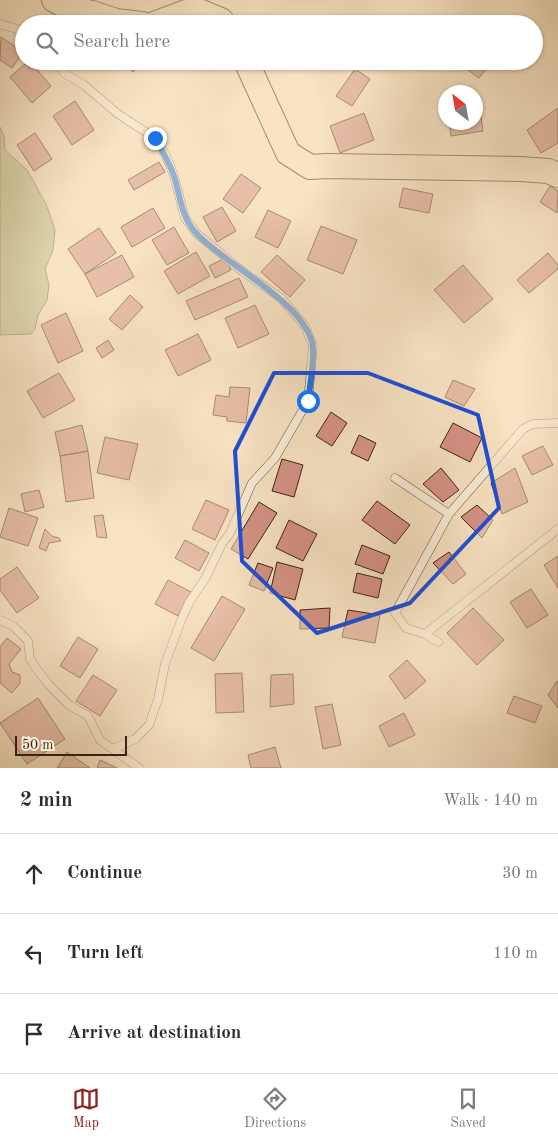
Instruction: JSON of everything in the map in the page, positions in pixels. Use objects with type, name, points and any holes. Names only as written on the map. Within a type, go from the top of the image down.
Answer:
[{"type":"main road","points":[[54,0],[69,8],[98,15]]},
{"type":"main road","points":[[178,15],[194,9],[209,15]]},
{"type":"main road","points":[[250,70],[288,153],[310,167],[520,169],[548,170],[558,175]]},
{"type":"lane","points":[[0,24],[15,28]]},
{"type":"lane","points":[[62,70],[84,85],[118,114],[155,138],[166,156],[174,176],[185,218],[196,233],[242,271],[281,298],[305,326],[313,346],[308,401],[275,458],[252,483],[230,533],[222,544],[205,579],[190,601],[165,664],[158,699],[148,725],[135,739],[113,749]]},
{"type":"lane","points":[[438,642],[424,634],[406,628],[395,613],[449,514],[523,429],[532,424],[558,423]]},
{"type":"lane","points":[[395,478],[449,514]]},
{"type":"lane","points":[[424,634],[558,528]]},
{"type":"lane","points":[[0,620],[13,626],[28,641],[30,659],[48,685],[69,705],[88,716],[100,740],[139,768]]},
{"type":"highlighted area","points":[[274,373],[368,373],[478,415],[499,508],[410,603],[317,633],[242,561],[235,451]]},
{"type":"green space","points":[[0,127],[4,136],[5,150],[27,170],[46,204],[55,230],[53,250],[45,269],[49,285],[47,300],[38,315],[35,329],[31,334],[0,335]]},
{"type":"building","points":[[1,37],[15,47],[15,64],[12,68],[0,60]]},
{"type":"building","points":[[18,70],[37,70],[51,86],[32,103],[10,77]]},
{"type":"building","points":[[354,70],[370,79],[352,106],[336,96]]},
{"type":"building","points":[[468,70],[485,70],[479,78]]},
{"type":"building","points":[[75,101],[94,130],[72,145],[53,116]]},
{"type":"building","points":[[558,108],[558,143],[541,153],[527,130]]},
{"type":"building","points":[[364,113],[374,140],[340,153],[330,126]]},
{"type":"building","points":[[450,130],[483,130],[483,131],[451,136]]},
{"type":"building","points":[[35,133],[52,159],[34,171],[17,145]]},
{"type":"building","points":[[159,162],[165,172],[134,190],[128,180]]},
{"type":"building","points":[[241,174],[261,188],[243,213],[223,199]]},
{"type":"building","points":[[550,186],[558,191],[557,213],[540,202]]},
{"type":"building","points":[[403,188],[433,194],[429,213],[399,207]]},
{"type":"building","points":[[222,207],[236,231],[217,242],[203,217]]},
{"type":"building","points":[[153,208],[165,228],[132,247],[121,227]]},
{"type":"building","points":[[268,210],[291,221],[278,248],[255,237]]},
{"type":"building","points":[[321,226],[357,240],[343,274],[307,260]]},
{"type":"building","points":[[174,227],[189,253],[167,265],[152,240]]},
{"type":"building","points":[[99,228],[116,253],[85,274],[68,249]]},
{"type":"building","points":[[196,252],[210,276],[178,294],[164,271]]},
{"type":"building","points":[[548,253],[558,265],[558,269],[529,293],[517,280]]},
{"type":"building","points":[[122,255],[134,277],[97,297],[85,274]]},
{"type":"building","points":[[277,255],[305,280],[290,297],[261,272]]},
{"type":"building","points":[[225,258],[231,270],[215,278],[209,266]]},
{"type":"building","points":[[463,265],[493,299],[464,323],[434,290]]},
{"type":"building","points":[[239,278],[248,297],[195,320],[186,301]]},
{"type":"building","points":[[130,295],[143,307],[122,330],[109,319]]},
{"type":"building","points":[[255,305],[269,334],[238,348],[225,318]]},
{"type":"building","points":[[66,313],[83,351],[58,363],[41,325]]},
{"type":"building","points":[[198,334],[211,360],[178,376],[165,350]]},
{"type":"building","points":[[108,340],[114,350],[102,358],[96,348]]},
{"type":"building","points":[[59,373],[75,400],[43,418],[27,391]]},
{"type":"building","points":[[453,380],[475,389],[464,406],[445,397]]},
{"type":"building","points":[[230,387],[250,388],[246,423],[227,421],[227,417],[213,415],[216,395],[229,397]]},
{"type":"building","points":[[331,412],[347,423],[332,446],[316,436]]},
{"type":"building","points":[[453,423],[482,438],[470,462],[440,447]]},
{"type":"building","points":[[82,425],[88,451],[60,456],[55,432]]},
{"type":"building","points":[[359,435],[376,443],[368,461],[351,453]]},
{"type":"building","points":[[105,437],[138,444],[129,480],[97,473]]},
{"type":"building","points":[[543,446],[553,465],[532,475],[522,456]]},
{"type":"building","points":[[88,451],[94,498],[66,502],[60,456]]},
{"type":"building","points":[[282,459],[303,465],[294,497],[272,491]]},
{"type":"building","points":[[441,468],[459,490],[443,502],[423,484]]},
{"type":"building","points":[[515,468],[528,502],[502,514],[491,483]]},
{"type":"building","points":[[39,490],[44,507],[25,512],[21,494]]},
{"type":"building","points":[[206,500],[229,510],[215,540],[192,529]]},
{"type":"building","points":[[377,501],[410,525],[395,544],[362,520]]},
{"type":"building","points":[[259,502],[277,513],[248,559],[231,549]]},
{"type":"building","points":[[477,505],[493,520],[482,538],[461,517]]},
{"type":"building","points":[[9,508],[38,518],[28,546],[0,537]]},
{"type":"building","points":[[103,515],[107,538],[97,537],[94,516]]},
{"type":"building","points":[[289,520],[317,534],[303,561],[276,548]]},
{"type":"building","points":[[45,529],[61,541],[49,543],[46,551],[39,548]]},
{"type":"building","points":[[185,540],[209,553],[199,571],[175,558]]},
{"type":"building","points":[[362,545],[390,556],[383,574],[355,564]]},
{"type":"building","points":[[449,552],[466,574],[453,584],[433,563]]},
{"type":"building","points":[[558,556],[558,588],[544,565]]},
{"type":"building","points":[[277,562],[303,569],[295,600],[270,593]]},
{"type":"building","points":[[258,563],[273,568],[264,591],[249,585]]},
{"type":"building","points":[[17,567],[39,598],[17,613],[0,590],[0,579]]},
{"type":"building","points":[[357,573],[382,579],[378,598],[353,592]]},
{"type":"building","points":[[168,580],[191,592],[178,616],[155,604]]},
{"type":"building","points":[[531,589],[548,615],[527,628],[510,602]]},
{"type":"building","points":[[222,596],[245,609],[214,661],[191,648]]},
{"type":"building","points":[[330,608],[329,628],[300,629],[300,610]]},
{"type":"building","points":[[473,608],[504,640],[477,665],[447,633]]},
{"type":"building","points":[[348,610],[380,615],[375,643],[342,637]]},
{"type":"building","points":[[78,637],[98,649],[80,678],[60,666]]},
{"type":"building","points":[[7,638],[21,649],[9,664],[12,672],[20,675],[20,683],[12,693],[0,683],[0,647]]},
{"type":"building","points":[[407,660],[426,681],[405,699],[389,676]]},
{"type":"building","points":[[242,673],[244,712],[216,713],[215,674]]},
{"type":"building","points":[[293,674],[294,704],[270,707],[271,675]]},
{"type":"building","points":[[93,675],[117,690],[100,716],[76,701]]},
{"type":"building","points":[[558,682],[558,708],[548,695]]},
{"type":"building","points":[[514,696],[542,706],[535,723],[507,713]]},
{"type":"building","points":[[38,698],[65,739],[27,764],[0,723]]},
{"type":"building","points":[[332,704],[341,745],[323,749],[315,707]]},
{"type":"building","points":[[404,713],[415,735],[389,747],[379,726]]},
{"type":"building","points":[[275,747],[281,768],[251,768],[248,755]]},
{"type":"building","points":[[67,752],[90,768],[57,768]]},
{"type":"building","points":[[100,760],[117,768],[97,768]]},
{"type":"route","points":[[155,138],[166,156],[174,176],[185,218],[196,233],[242,271],[281,298],[305,326],[313,346],[308,401]]}]
